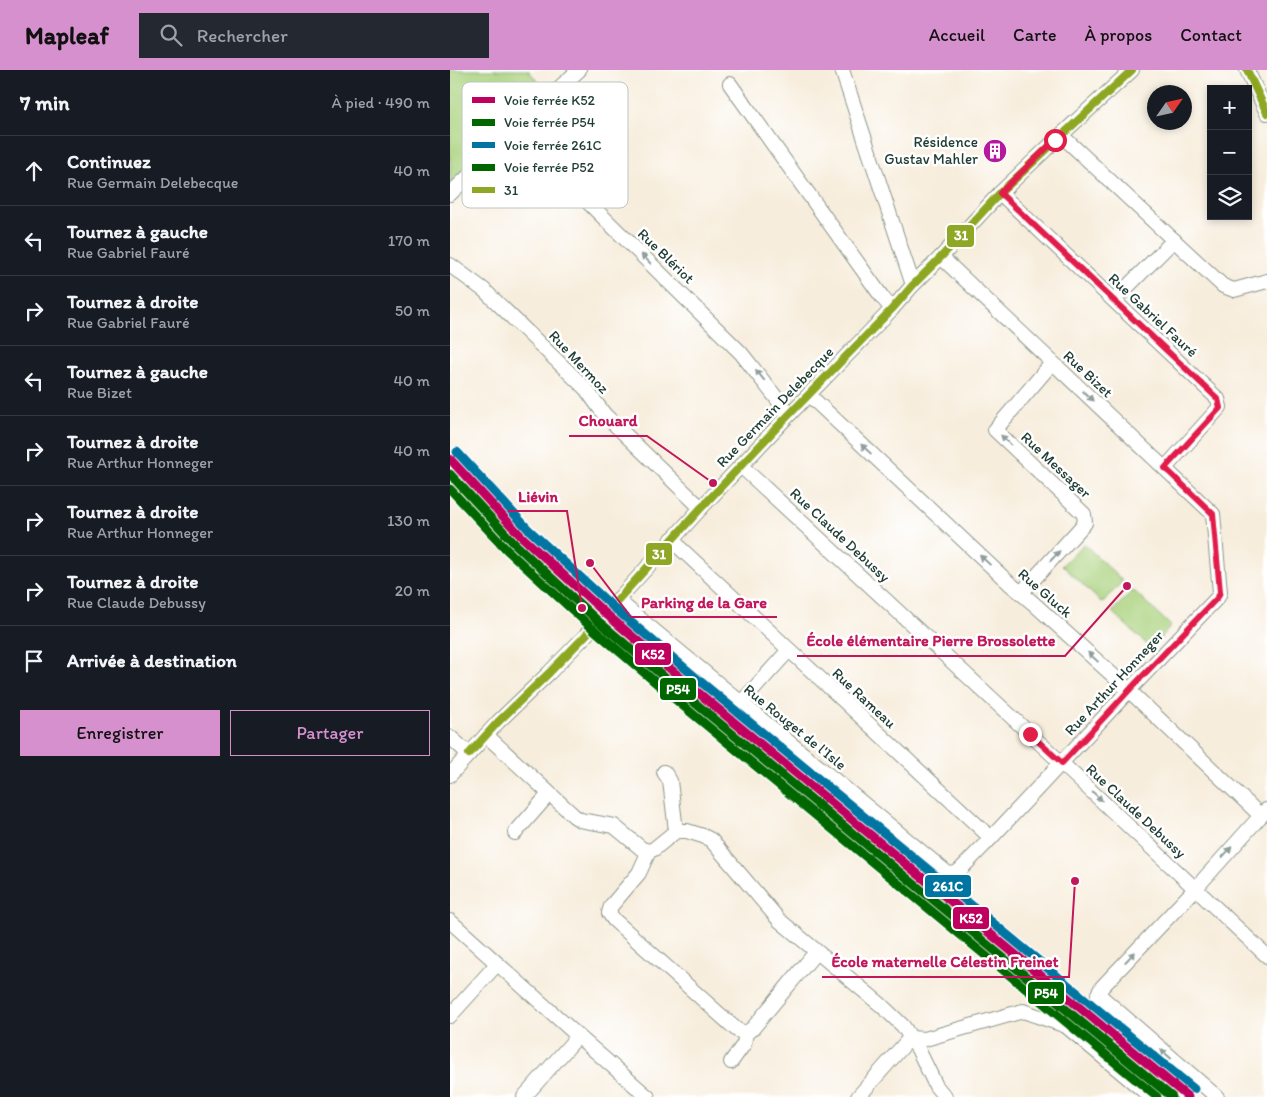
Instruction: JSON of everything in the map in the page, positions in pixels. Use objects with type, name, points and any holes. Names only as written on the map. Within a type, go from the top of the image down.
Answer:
[{"type":"street","points":[[566,82],[580,70]]},
{"type":"street","points":[[842,70],[913,285]]},
{"type":"street","name":"Rue Germain Delebecque","points":[[450,775],[486,735],[549,673],[701,508],[892,309],[1000,193],[1060,135],[1132,70]]},
{"type":"street","points":[[1247,70],[1267,113]]},
{"type":"street","points":[[730,84],[892,309]]},
{"type":"street","points":[[1060,135],[1223,286],[1234,290],[1267,281]]},
{"type":"street","name":"Rue Blériot","points":[[450,194],[462,182]]},
{"type":"street","name":"Rue Gabriel Fauré","points":[[1000,193],[1218,399],[1220,408],[1165,468]]},
{"type":"street","name":"Rue Blériot","points":[[594,208],[741,353],[790,414]]},
{"type":"street","points":[[1114,300],[1174,240]]},
{"type":"street","name":"Rue Bizet","points":[[941,257],[1213,514]]},
{"type":"street","name":"Rue Mermoz","points":[[450,265],[491,296],[586,389],[604,414],[701,508]]},
{"type":"street","name":"Rue Messager","points":[[1022,592],[1086,523],[1084,514],[995,430],[1052,363]]},
{"type":"street","name":"Rue Gluck","points":[[809,394],[1002,577],[1022,592],[1264,812]]},
{"type":"street","name":"Rue Claude Debussy","points":[[741,466],[1267,956]]},
{"type":"street","name":"Rue Arthur Honneger","points":[[954,874],[991,838],[1218,597],[1220,592],[1213,514]]},
{"type":"street","name":"Rue Rameau","points":[[672,539],[991,838]]},
{"type":"street","name":"Rue Rouget de l'Isle","points":[[617,600],[947,872],[954,874]]},
{"type":"street","points":[[741,703],[789,650]]},
{"type":"street","points":[[486,735],[574,816],[580,820],[614,826],[642,850],[649,851],[654,849],[676,831],[687,831],[710,840],[779,920],[903,1026],[918,1049],[936,1086],[945,1097]]},
{"type":"street","points":[[450,737],[469,754]]},
{"type":"street","points":[[664,772],[670,781],[676,831]]},
{"type":"street","points":[[515,833],[549,794]]},
{"type":"street","points":[[1217,1097],[1098,994],[1102,987],[1264,812]]},
{"type":"street","points":[[649,851],[639,873],[611,906],[609,913],[614,920],[737,1030],[746,1033]]},
{"type":"street","points":[[450,921],[648,1097]]},
{"type":"street","points":[[731,1062],[744,1044],[746,1033],[753,1028],[816,952]]},
{"type":"street","points":[[450,1016],[497,964]]},
{"type":"street","points":[[910,1038],[925,1039],[1023,1011],[1066,1026],[1151,1097]]},
{"type":"street","points":[[524,1097],[578,1036]]},
{"type":"street","points":[[858,1097],[910,1038]]},
{"type":"green space","points":[[450,70],[528,70],[538,82],[462,82],[462,171],[450,183]]},
{"type":"green space","points":[[1084,544],[1123,581],[1102,603],[1062,565]]},
{"type":"green space","points":[[1133,590],[1171,626],[1152,649],[1112,612]]},
{"type":"rail line","name":"261C","points":[[457,452],[528,529],[612,606],[701,682],[1194,1089]]},
{"type":"rail line","name":"K52","points":[[450,459],[521,536],[605,613],[695,690],[1188,1097]]},
{"type":"rail line","name":"P54","points":[[450,474],[514,543],[598,621],[1172,1097]]},
{"type":"rail line","name":"P52","points":[[450,489],[507,550],[592,628],[682,705],[1157,1097]]},
{"type":"transit line","name":"31","points":[[469,754],[498,722],[585,636],[701,508],[892,309],[1000,193],[1132,70]]},
{"type":"transit line","name":"31","points":[[1247,70],[1267,113]]},
{"type":"place","name":"Résidence Gustav Mahler","points":[[995,151]]},
{"type":"place","name":"Chouard","points":[[713,483]]},
{"type":"place","name":"Parking de la Gare","points":[[590,563]]},
{"type":"place","name":"École élémentaire Pierre Brossolette","points":[[1127,586]]},
{"type":"place","name":"Liévin","points":[[582,608]]},
{"type":"place","name":"École maternelle Célestin Freinet","points":[[1075,881]]},
{"type":"route","points":[[1030,734],[1062,763],[1218,597],[1220,592],[1213,514],[1165,468],[1220,408],[1218,399],[1000,193],[1055,140]]}]
